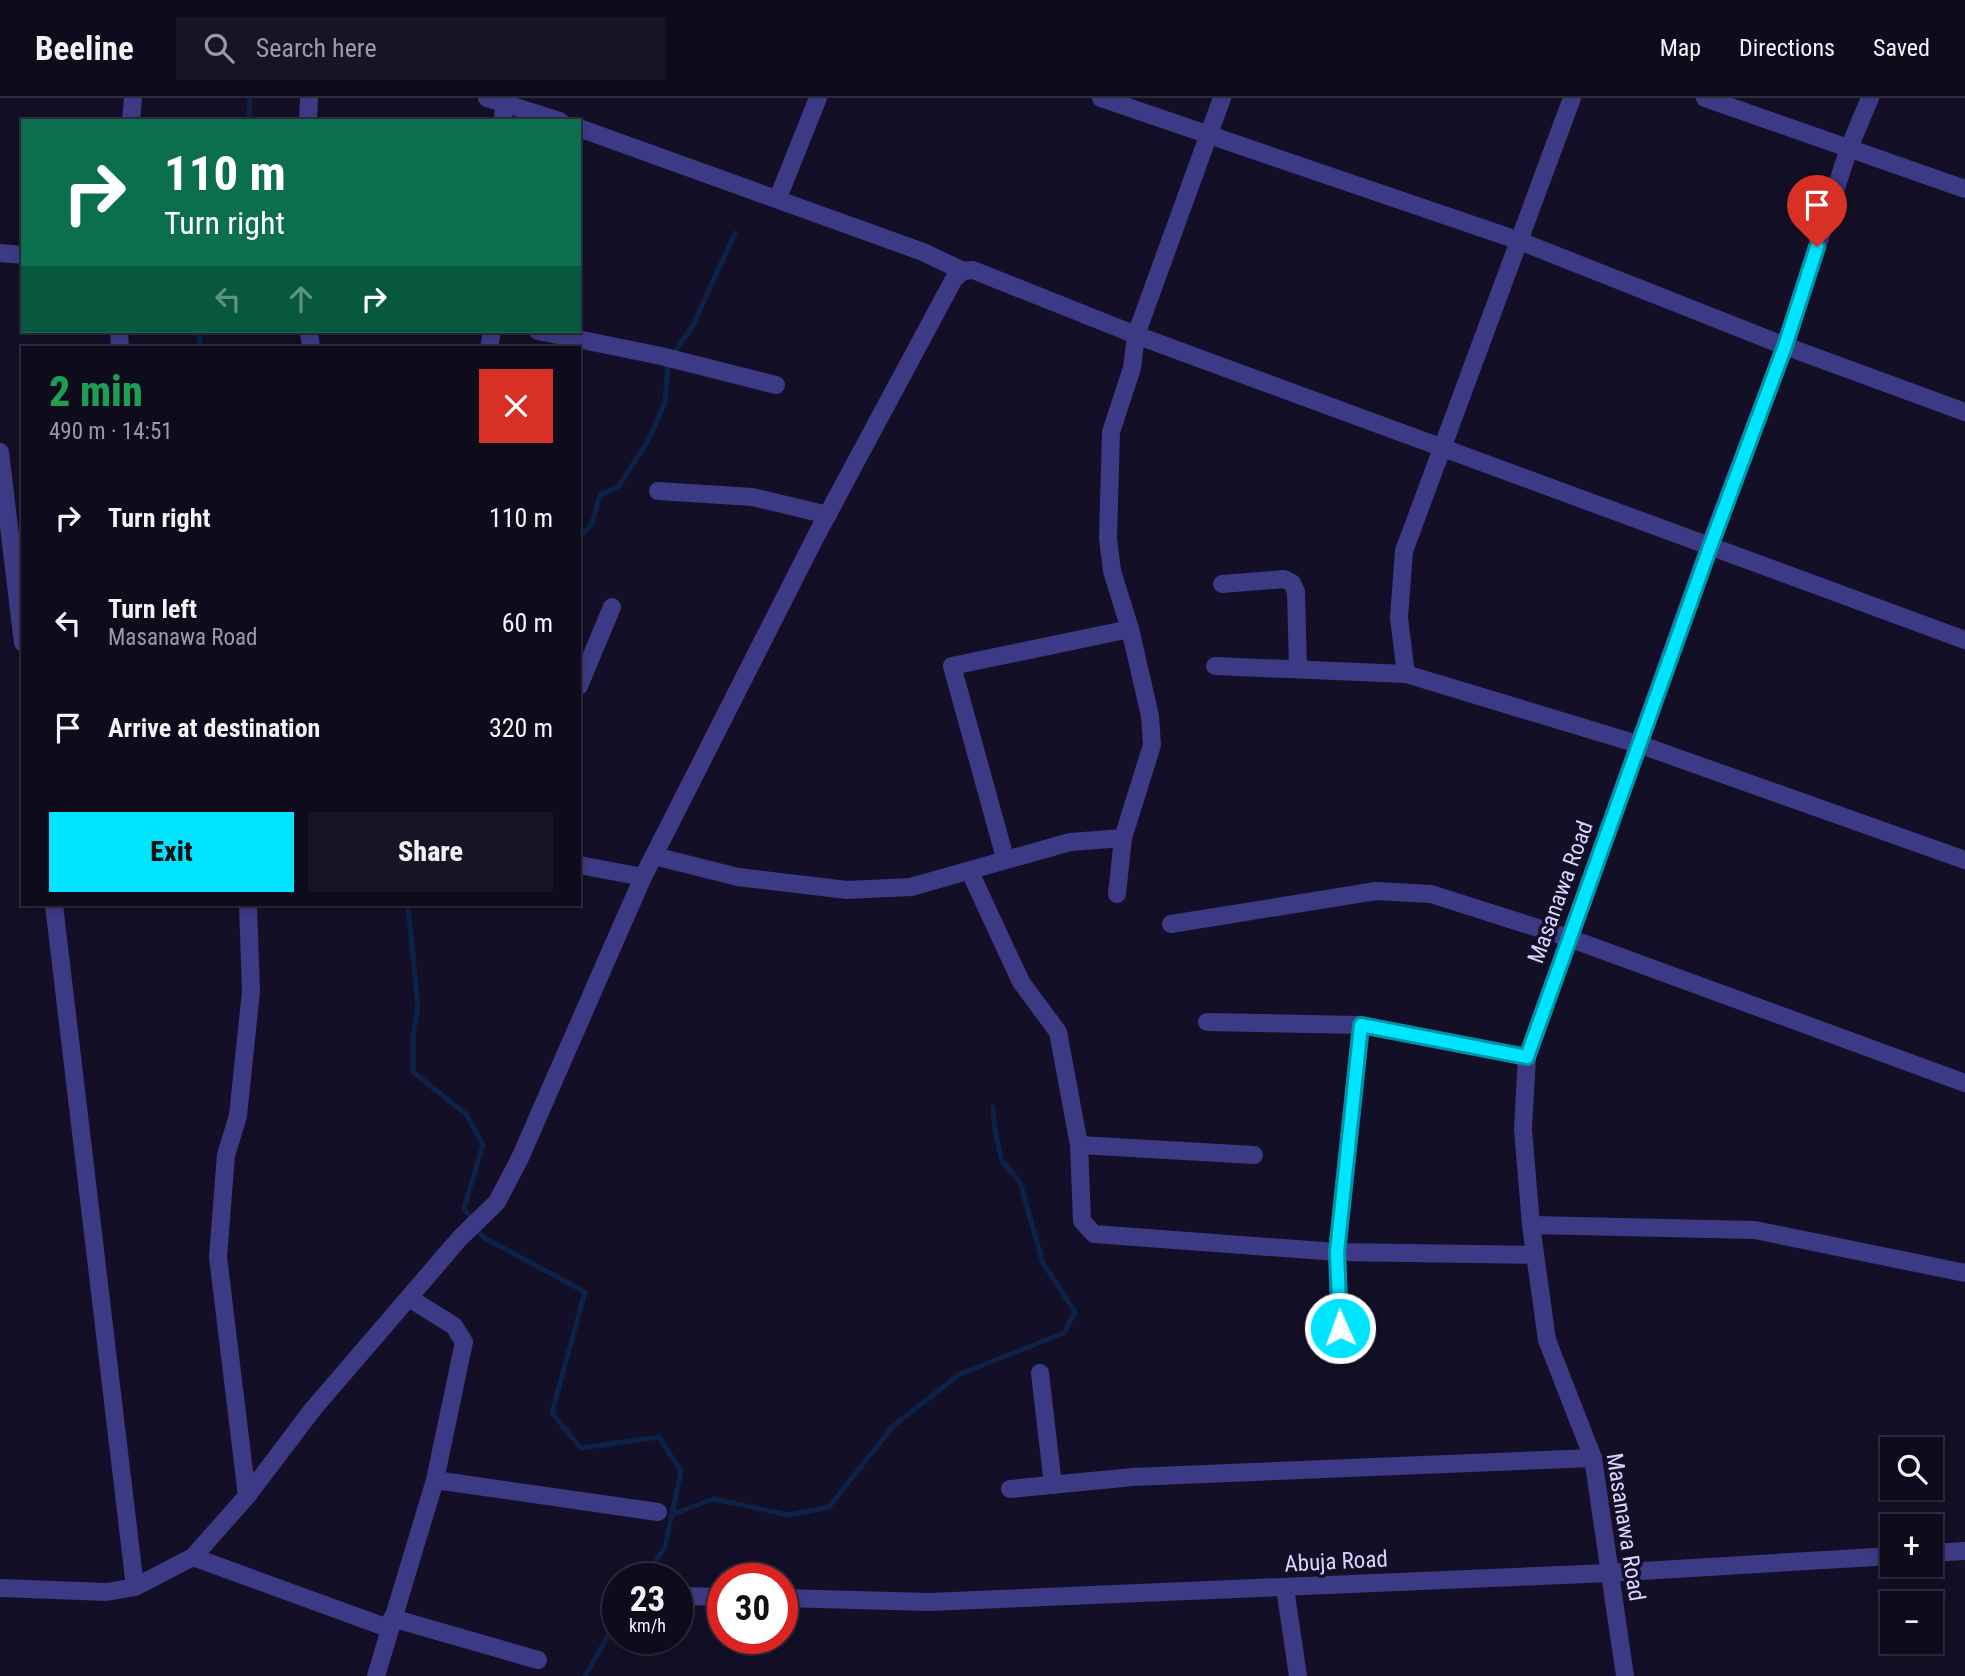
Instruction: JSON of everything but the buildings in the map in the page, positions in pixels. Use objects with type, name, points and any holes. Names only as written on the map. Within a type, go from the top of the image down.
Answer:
[{"type":"street","points":[[131,119],[133,98]]},
{"type":"street","points":[[308,119],[309,98]]},
{"type":"street","points":[[778,198],[818,98]]},
{"type":"street","points":[[1101,98],[1517,240],[1785,346],[1965,412]]},
{"type":"street","points":[[1117,894],[1124,838],[1150,761],[1152,745],[1150,716],[1130,629],[1112,571],[1108,485],[1111,432],[1132,368],[1136,335],[1222,98]]},
{"type":"street","points":[[1406,674],[1399,618],[1404,551],[1517,240],[1572,98]]},
{"type":"street","points":[[1705,98],[1965,189]]},
{"type":"street","name":"Masanawa Road","points":[[1625,1676],[1594,1458],[1546,1333],[1531,1225],[1523,1129],[1527,1057],[1785,346],[1849,148],[1870,98]]},
{"type":"street","points":[[498,99],[503,119]]},
{"type":"street","points":[[498,99],[554,119]]},
{"type":"street","points":[[581,129],[923,252],[963,271],[973,270],[1136,335],[1965,640]]},
{"type":"street","points":[[0,253],[21,255]]},
{"type":"street","points":[[0,1588],[107,1592],[135,1587],[192,1557],[247,1496],[313,1409],[476,1222],[497,1202],[520,1158],[653,856],[828,515],[954,279],[963,271]]},
{"type":"street","points":[[547,333],[776,385]]},
{"type":"street","points":[[0,452],[21,626]]},
{"type":"street","points":[[658,491],[752,497],[828,515]]},
{"type":"street","points":[[1222,584],[1284,579],[1292,583],[1296,592],[1298,669]]},
{"type":"street","points":[[581,681],[612,607]]},
{"type":"street","points":[[1005,858],[952,666],[1130,629]]},
{"type":"street","points":[[1215,666],[1406,674],[1641,745],[1965,860]]},
{"type":"street","points":[[653,856],[738,877],[847,890],[911,887],[970,872],[1005,858],[1070,842],[1124,838]]},
{"type":"street","points":[[581,865],[643,877]]},
{"type":"street","points":[[970,872],[1021,982],[1058,1032],[1079,1145],[1082,1221],[1094,1234],[1337,1252],[1535,1255]]},
{"type":"street","points":[[1171,924],[1376,891],[1431,894],[1569,938],[1965,1083]]},
{"type":"street","points":[[54,906],[135,1587]]},
{"type":"street","points":[[247,1496],[218,1257],[226,1154],[238,1116],[251,991],[248,906]]},
{"type":"street","points":[[1207,1022],[1361,1025],[1527,1057]]},
{"type":"street","points":[[1340,1328],[1337,1252],[1361,1025]]},
{"type":"street","points":[[1079,1145],[1254,1155]]},
{"type":"street","points":[[1531,1225],[1755,1230],[1965,1273]]},
{"type":"street","points":[[376,1676],[435,1480],[464,1342],[454,1326],[409,1298]]},
{"type":"street","points":[[1040,1373],[1053,1485]]},
{"type":"street","points":[[1010,1489],[1133,1477],[1594,1458]]},
{"type":"street","points":[[435,1480],[658,1512]]},
{"type":"street","points":[[1943,1552],[1965,1551]]},
{"type":"street","points":[[192,1557],[390,1623],[538,1660]]},
{"type":"street","name":"Abuja Road","points":[[798,1598],[929,1602],[1609,1573],[1880,1557]]},
{"type":"street","points":[[1285,1588],[1298,1676]]},
{"type":"waterway","points":[[249,119],[250,98]]},
{"type":"waterway","points":[[673,355],[693,325],[735,233]]},
{"type":"waterway","points":[[198,333],[201,346]]},
{"type":"waterway","points":[[581,536],[592,524],[600,495],[619,486],[650,437],[665,402],[668,363]]},
{"type":"waterway","points":[[408,906],[418,1007],[413,1035],[413,1072],[466,1114],[483,1145],[464,1208],[483,1237],[585,1292],[552,1413],[581,1448],[659,1437],[681,1471],[665,1547],[655,1563]]},
{"type":"waterway","points":[[671,1515],[713,1499],[789,1515],[829,1507],[893,1426],[960,1374],[1064,1333],[1075,1312],[1043,1263],[1020,1182],[1002,1161],[993,1107]]},
{"type":"waterway","points":[[585,1676],[602,1646]]},
{"type":"route","points":[[1340,1328],[1337,1252],[1361,1025],[1527,1057],[1785,346],[1817,247]]}]
